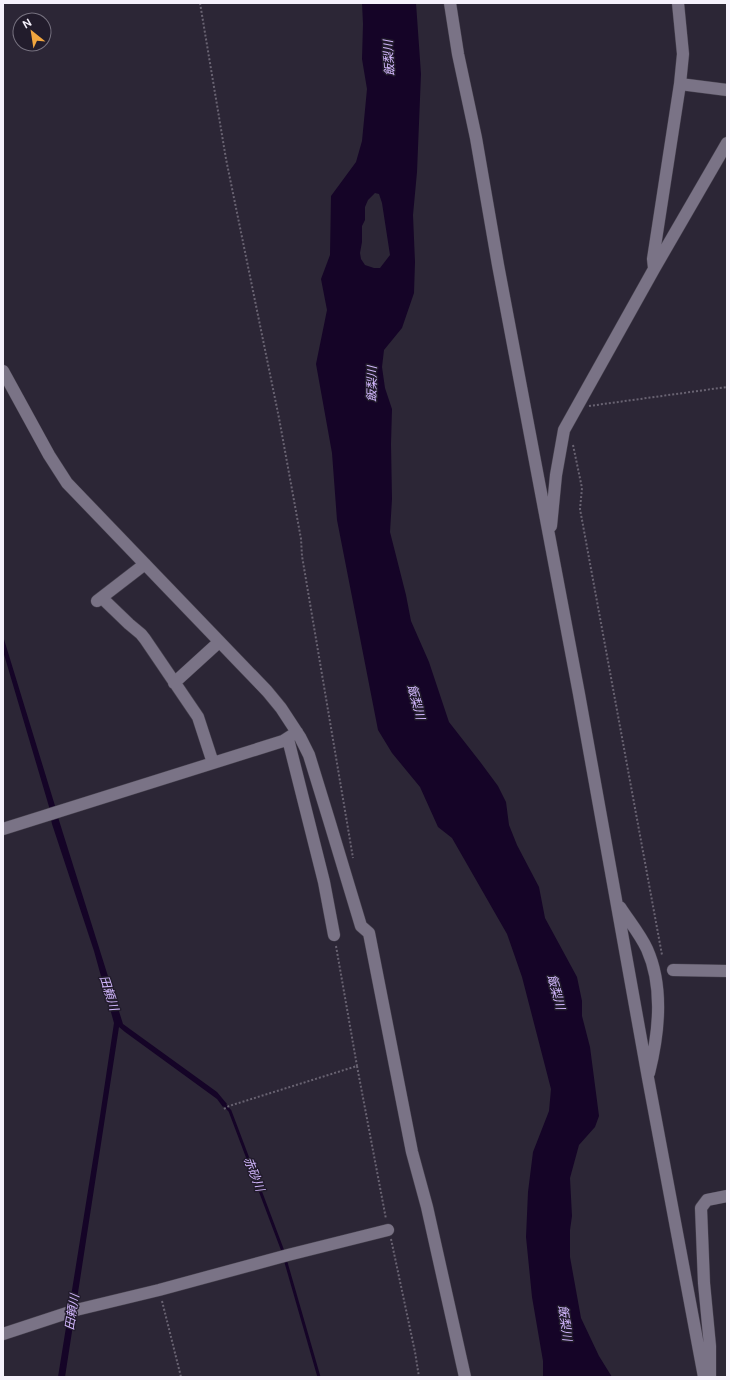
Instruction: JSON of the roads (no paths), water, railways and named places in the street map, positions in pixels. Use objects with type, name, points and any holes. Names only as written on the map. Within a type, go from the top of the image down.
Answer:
[{"type":"street","points":[[450,3],[579,694],[648,1078],[704,1377]]},
{"type":"street","points":[[654,269],[653,259],[680,84],[683,54],[678,3]]},
{"type":"street","points":[[680,84],[727,90]]},
{"type":"street","points":[[550,543],[556,475],[564,430],[654,269],[727,143]]},
{"type":"street","points":[[3,371],[63,479],[267,691],[281,708],[292,736],[334,935]]},
{"type":"street","points":[[145,564],[100,599],[141,634],[198,717],[213,763]]},
{"type":"street","points":[[174,683],[220,642]]},
{"type":"street","points":[[3,829],[213,763],[292,736]]},
{"type":"street","points":[[292,736],[303,743],[312,766],[361,926],[369,933],[412,1152],[427,1207],[465,1377]]},
{"type":"street","points":[[617,903],[646,948],[662,968],[658,1004],[658,1024],[648,1078]]},
{"type":"street","points":[[662,968],[727,971]]},
{"type":"street","points":[[710,1377],[710,1346],[704,1283],[701,1208],[707,1200],[727,1196]]},
{"type":"street","points":[[3,1334],[72,1312],[388,1230]]},
{"type":"water","name":"飯梨川","points":[[362,3],[416,3],[421,74],[417,172],[413,215],[415,262],[414,293],[402,328],[384,350],[382,367],[385,388],[392,409],[392,499],[390,532],[411,621],[429,662],[449,722],[498,786],[506,802],[509,825],[517,845],[539,887],[545,918],[577,977],[582,1001],[582,1016],[590,1047],[599,1116],[595,1127],[579,1145],[570,1178],[572,1216],[570,1230],[570,1257],[581,1318],[599,1356],[612,1377],[543,1377],[543,1361],[532,1297],[526,1237],[528,1192],[533,1152],[549,1111],[551,1089],[522,977],[507,934],[452,838],[438,827],[420,787],[392,753],[378,730],[337,520],[332,453],[316,364],[327,310],[321,279],[330,255],[331,196],[356,162],[362,141],[367,89],[362,59]],"holes":[[[375,193],[379,194],[382,203],[390,255],[380,268],[374,268],[365,265],[361,259],[360,253],[362,226],[365,220],[365,207],[368,200]]]},
{"type":"water","points":[[3,636],[56,809],[50,810],[3,651]]},
{"type":"water","name":"田頼川","points":[[57,814],[123,1024],[217,1092],[227,1104],[223,1107],[217,1099],[119,1027],[65,1377],[58,1377],[114,1023],[94,951],[52,824],[50,815]]},
{"type":"waterway","name":"赤砂川","points":[[222,1102],[230,1111],[284,1254]]},
{"type":"waterway","name":"赤砂川","points":[[285,1259],[319,1377]]}]
